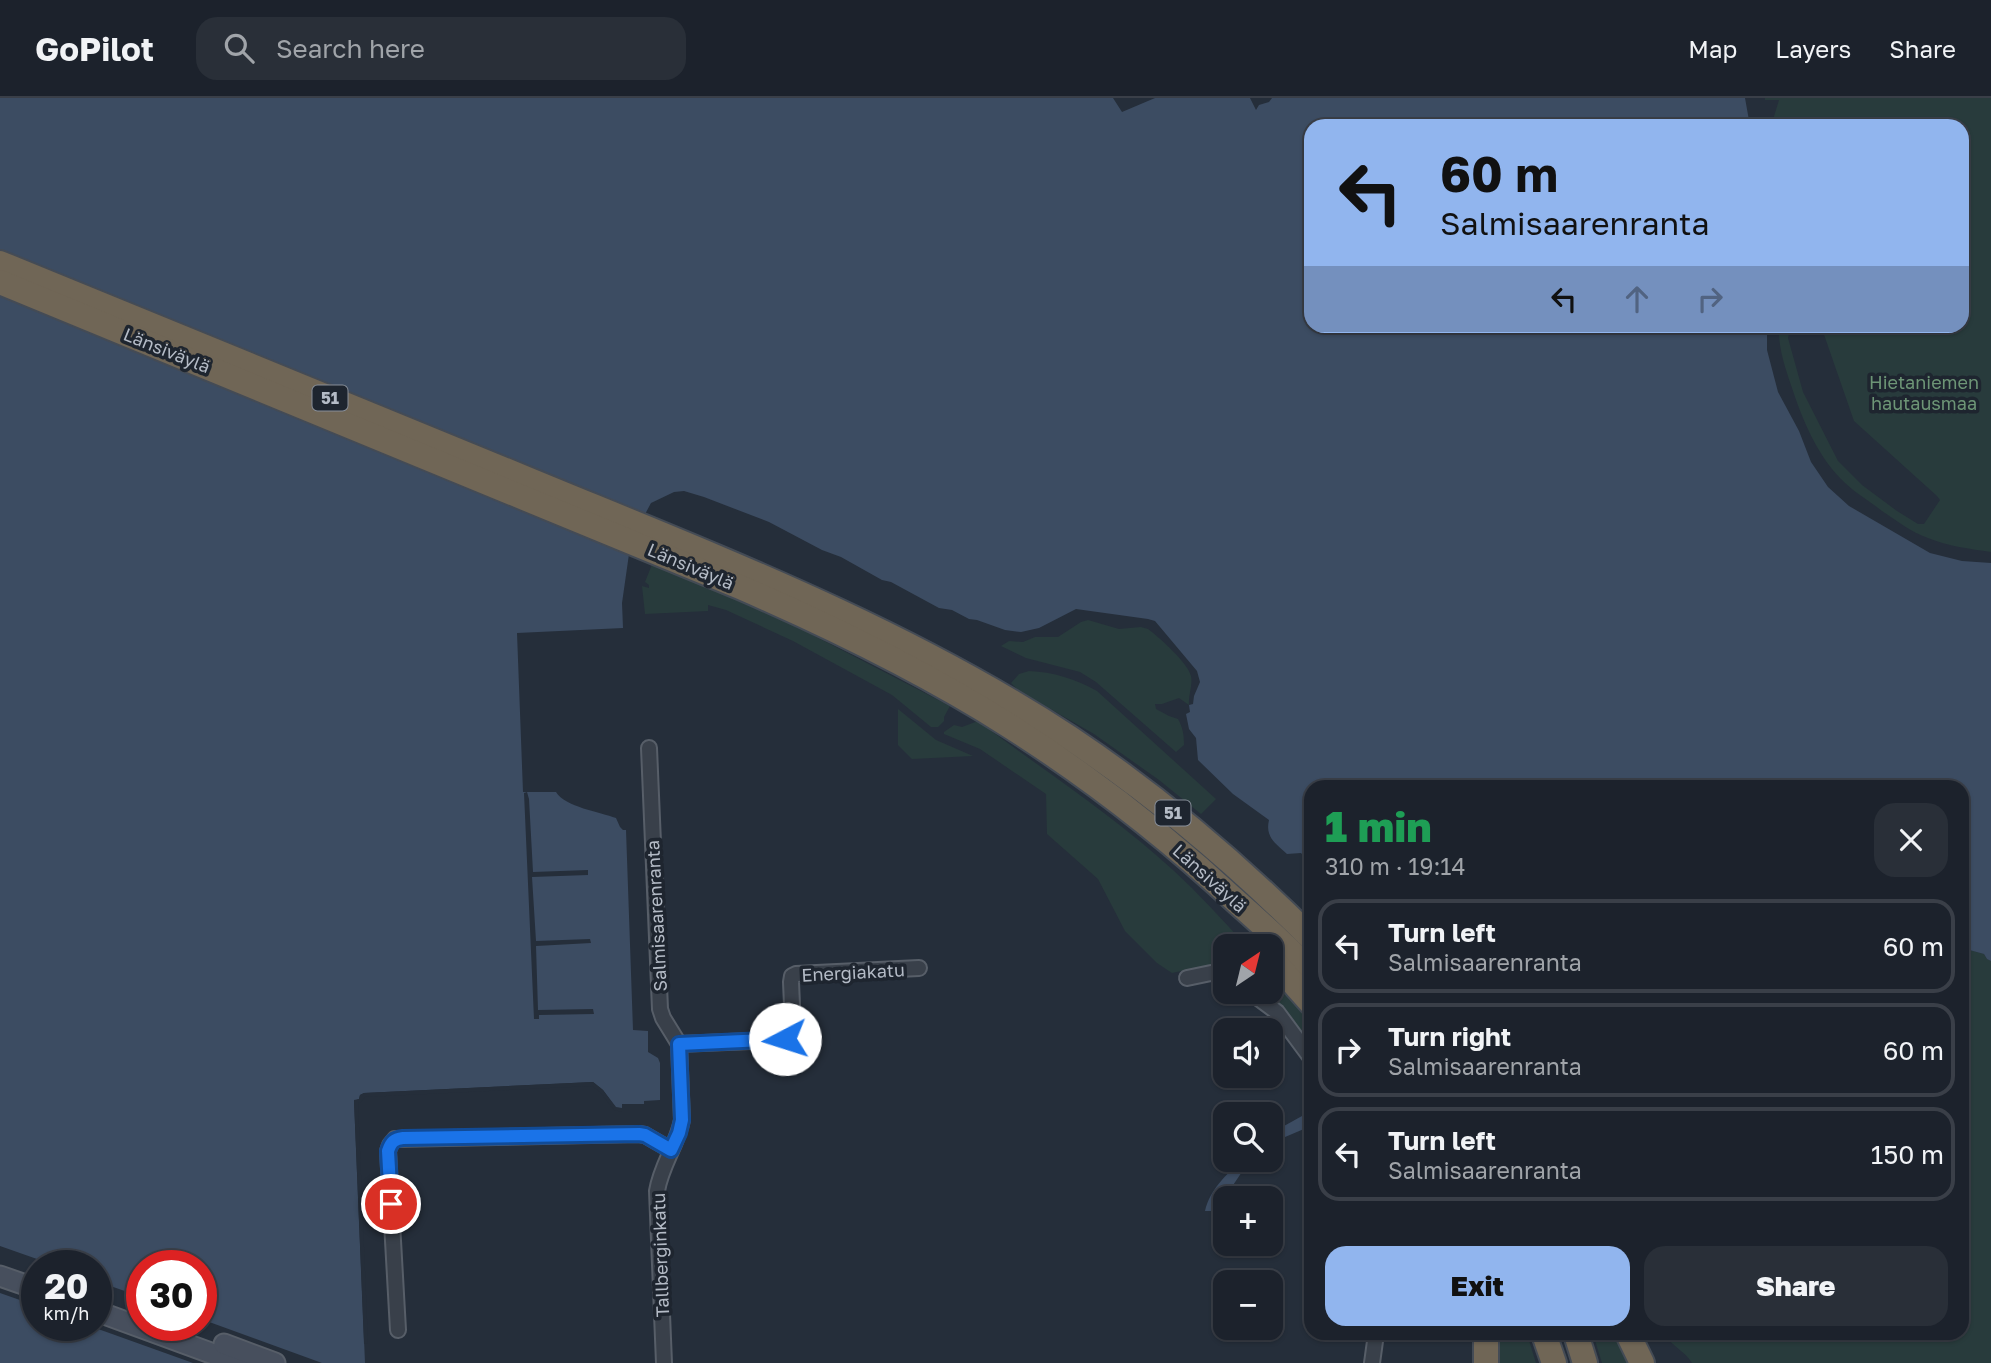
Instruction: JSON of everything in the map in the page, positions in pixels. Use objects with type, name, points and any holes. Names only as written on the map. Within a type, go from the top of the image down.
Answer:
[{"type":"highway","name":"Länsiväylä","points":[[0,263],[657,542],[885,654],[1007,724],[1106,792],[1212,878],[1304,965]]},
{"type":"highway","name":"Länsiväylä","points":[[0,282],[657,542],[826,605],[893,637],[958,671],[1068,737],[1173,813],[1228,859],[1304,931]]},
{"type":"highway","points":[[1212,878],[1251,934]]},
{"type":"highway","points":[[1283,972],[1304,995]]},
{"type":"highway","points":[[1486,1340],[1486,1363]]},
{"type":"highway","points":[[1546,1340],[1554,1363]]},
{"type":"highway","points":[[1578,1340],[1586,1363]]},
{"type":"highway","points":[[1631,1340],[1642,1363]]},
{"type":"main road","points":[[0,1263],[21,1270]]},
{"type":"main road","points":[[0,1276],[21,1284]]},
{"type":"main road","points":[[112,1317],[238,1363]]},
{"type":"main road","points":[[214,1341],[275,1363]]},
{"type":"street","name":"Salmisaarenranta","points":[[649,748],[660,1009],[679,1044],[682,1120],[671,1150]]},
{"type":"street","name":"Energiakatu","points":[[679,1044],[778,1040],[789,1037],[793,1028],[790,982],[796,974],[919,968]]},
{"type":"street","points":[[1187,978],[1213,973]]},
{"type":"street","points":[[1266,1004],[1277,1012],[1304,1049]]},
{"type":"street","points":[[398,1330],[388,1151],[395,1139],[639,1134],[671,1150]]},
{"type":"street","name":"Tallberginkatu","points":[[664,1363],[657,1191],[661,1172],[671,1150]]},
{"type":"street","points":[[1372,1363],[1375,1340]]},
{"type":"green space","name":"Hietaniemen hautausmaa","points":[[1991,98],[1991,552],[1943,543],[1916,533],[1882,511],[1840,478],[1817,447],[1806,424],[1785,365],[1779,334],[1789,333],[1788,338],[1803,392],[1838,461],[1862,485],[1897,511],[1918,524],[1924,524],[1940,500],[1854,421],[1823,333],[1969,333],[1969,119],[1773,119],[1779,100],[1765,100]]},
{"type":"green space","points":[[653,562],[805,631],[950,706],[944,721],[938,727],[931,727],[892,695],[793,641],[726,610],[708,605],[708,611],[645,614],[642,586],[649,588],[645,582]]},
{"type":"green space","points":[[1088,620],[1119,629],[1148,629],[1185,664],[1191,676],[1189,705],[1179,698],[1155,704],[1156,709],[1180,722],[1184,745],[1176,752],[1096,682],[1080,672],[1026,658],[1001,646],[1009,641],[1023,642],[1035,637],[1058,637]]},
{"type":"green space","points":[[1029,671],[1064,677],[1097,691],[1216,799],[1201,814],[1094,734],[1019,691],[1011,683],[1019,674]]},
{"type":"green space","points":[[898,709],[936,740],[973,756],[912,759],[898,745]]},
{"type":"green space","points":[[978,721],[1102,812],[1192,888],[1235,934],[1213,934],[1213,968],[1172,973],[1157,963],[1125,931],[1098,879],[1047,834],[1046,794],[980,749],[944,734],[954,725],[962,727]]},
{"type":"green space","points":[[1969,950],[1984,954],[1991,961],[1991,1363],[1692,1363],[1670,1340],[1969,1340]]},
{"type":"green space","points":[[1283,987],[1304,1011],[1304,1038],[1279,1004],[1283,1004]]},
{"type":"green space","points":[[1494,1340],[1529,1340],[1536,1363],[1495,1363]]},
{"type":"green space","points":[[1595,1340],[1624,1340],[1634,1363],[1602,1363]]},
{"type":"water","points":[[0,98],[1113,98],[1122,112],[1155,98],[1250,98],[1256,110],[1259,105],[1272,98],[1745,98],[1749,119],[1304,119],[1304,333],[1767,333],[1767,350],[1778,392],[1799,431],[1811,462],[1828,487],[1849,506],[1930,553],[1962,561],[1991,563],[1991,961],[1984,954],[1969,950],[1969,780],[1304,780],[1304,856],[1301,853],[1287,854],[1272,839],[1268,831],[1269,820],[1233,794],[1198,760],[1196,738],[1189,729],[1186,714],[1190,712],[1189,705],[1193,704],[1200,682],[1197,671],[1155,621],[1076,609],[1039,628],[1021,632],[1005,630],[969,619],[952,610],[939,608],[769,522],[704,497],[684,491],[674,492],[651,503],[629,554],[622,603],[623,628],[517,633],[523,792],[556,792],[567,802],[616,818],[620,827],[626,830],[633,1030],[648,1031],[648,1052],[658,1058],[660,1063],[660,1100],[644,1101],[644,1104],[622,1104],[622,1108],[616,1108],[603,1090],[593,1082],[364,1093],[354,1101],[365,1363],[0,1363]]},
{"type":"water","points":[[1304,1115],[1304,1129],[1283,1138],[1283,1126]]},
{"type":"water","points":[[1229,1172],[1242,1172],[1232,1186],[1217,1186]]},
{"type":"water","points":[[1213,1192],[1213,1211],[1205,1211]]},
{"type":"pier","points":[[527,792],[533,872],[588,870],[588,875],[532,877],[536,941],[590,939],[591,943],[536,946],[538,1010],[593,1009],[594,1014],[539,1015],[539,1019],[534,1019],[524,793]]},
{"type":"pier","points":[[593,1082],[616,1107],[622,1108],[622,1112],[614,1110],[592,1086],[365,1097],[358,1103],[368,1343],[364,1344],[354,1100],[364,1093]]},
{"type":"pier","points":[[0,1246],[21,1253],[21,1300],[0,1293]]},
{"type":"pier","points":[[112,1287],[126,1291],[126,1339],[112,1334]]},
{"type":"pier","points":[[217,1325],[322,1363],[193,1363],[132,1341],[217,1341]]},
{"type":"route","points":[[391,1204],[388,1151],[395,1139],[639,1134],[671,1150],[682,1120],[679,1044],[785,1039]]}]
